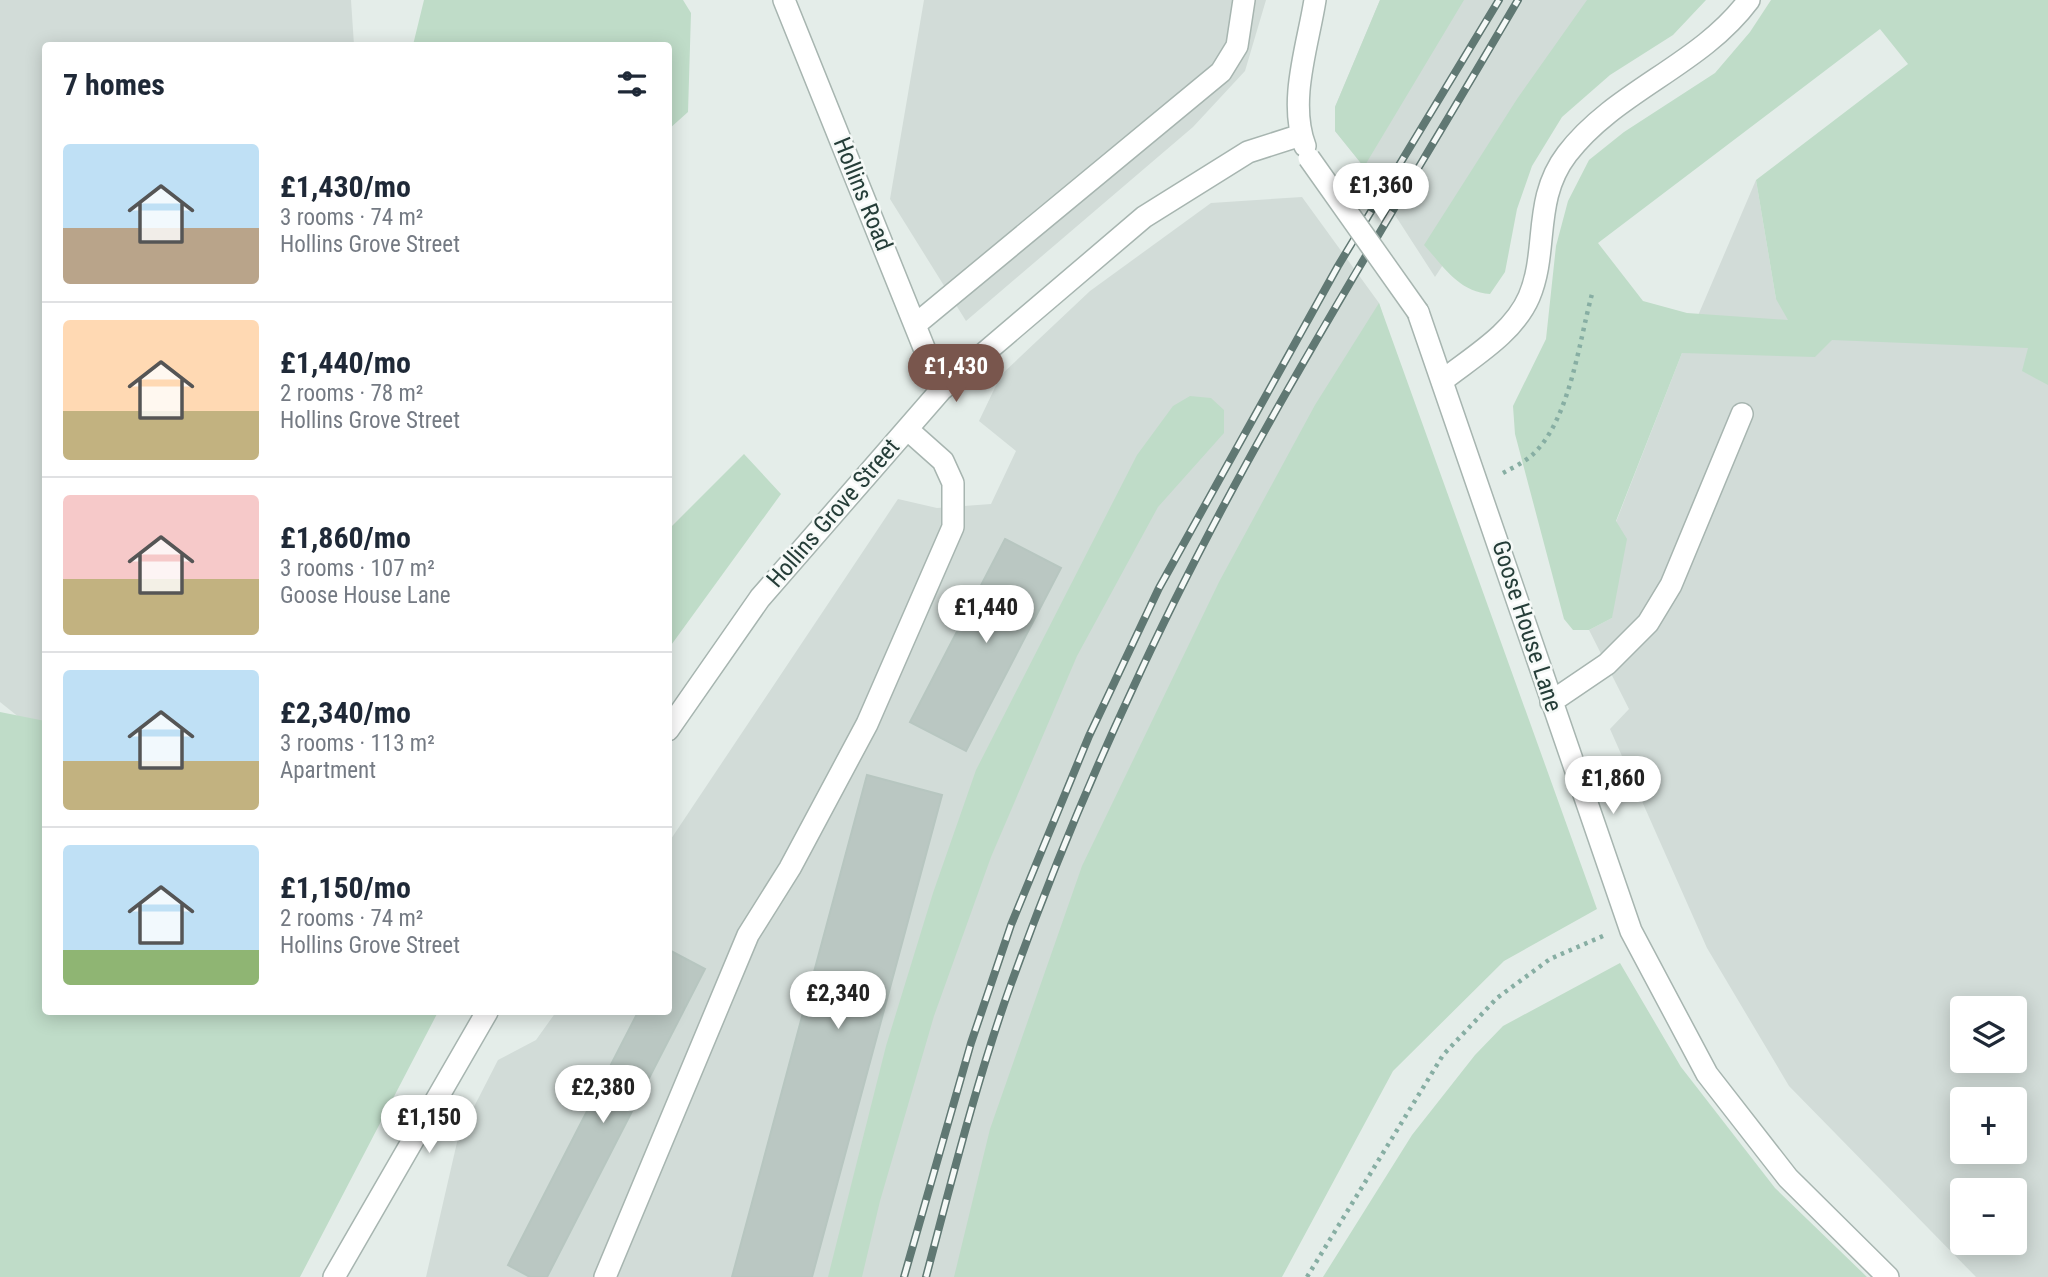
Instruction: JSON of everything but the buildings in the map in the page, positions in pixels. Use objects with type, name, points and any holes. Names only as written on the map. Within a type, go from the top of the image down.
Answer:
[{"type":"street","name":"Hollins Road","points":[[783,0],[941,390]]},
{"type":"street","points":[[915,325],[1221,72],[1237,46],[1244,0]]},
{"type":"street","name":"Goose House Lane","points":[[1315,0],[1299,98],[1301,135],[1309,158],[1419,312],[1481,486],[1551,702],[1629,924],[1707,1074],[1788,1178],[1888,1277]]},
{"type":"street","points":[[1442,382],[1506,330],[1523,309],[1535,274],[1544,201],[1552,178],[1565,156],[1589,128],[1705,45],[1734,20],[1749,0]]},
{"type":"street","name":"Hollins Grove Street","points":[[672,724],[760,598],[941,390],[1144,217],[1248,152],[1301,135]]},
{"type":"street","points":[[1551,702],[1607,664],[1648,623],[1671,585],[1742,414]]},
{"type":"street","points":[[605,1277],[748,935],[790,868],[867,724],[953,527],[953,483],[943,461],[907,429]]},
{"type":"street","points":[[334,1277],[485,1015]]},
{"type":"path","points":[[1481,486],[1532,456],[1552,427],[1568,390],[1592,293]]},
{"type":"path","points":[[1307,1277],[1443,1055],[1497,999],[1550,959],[1629,924]]},
{"type":"shaded area","points":[[0,0],[351,0],[354,42],[42,42],[42,736],[0,702]]},
{"type":"shaded area","points":[[924,0],[1266,0],[1245,71],[1193,127],[966,321],[890,199]]},
{"type":"shaded area","points":[[1380,0],[1686,0],[1553,97],[1435,277],[1364,167],[1335,131],[1335,107]]},
{"type":"shaded area","points":[[1756,180],[1776,299],[2048,345],[2048,1277],[1976,1277],[1954,1255],[2027,1255],[2027,1178],[1950,1178],[1950,1250],[1789,1086],[1707,948],[1610,729],[1629,709],[1589,630],[1612,618],[1616,522],[1682,353]]},
{"type":"shaded area","points":[[1302,197],[1379,303],[1386,325],[1002,1277],[426,1277],[458,1138],[498,1060],[536,1040],[554,1015],[672,1015],[672,838],[898,499],[937,508],[991,504],[1016,451],[979,421],[1001,375],[1090,291],[1211,203]]},
{"type":"green space","points":[[424,0],[683,0],[691,13],[688,112],[672,126],[672,42],[414,42]]},
{"type":"green space","points":[[1380,0],[1464,0],[1364,167],[1335,131],[1335,107]]},
{"type":"green space","points":[[1587,0],[1706,0],[1673,35],[1610,75],[1562,117],[1532,166],[1517,209],[1505,272],[1490,294],[1469,289],[1445,270],[1424,245],[1517,99]]},
{"type":"green space","points":[[1771,0],[2048,0],[2048,385],[2022,371],[2028,348],[1832,340],[1815,357],[1682,353],[1616,521],[1627,539],[1612,618],[1589,630],[1573,630],[1564,619],[1515,434],[1513,406],[1546,339],[1556,246],[1568,201],[1589,160],[1624,132],[1715,73],[1750,32]],"holes":[[[1880,29],[1908,64],[1756,180],[1776,299],[1788,320],[1687,313],[1643,301],[1598,243]]]},
{"type":"green space","points":[[1379,303],[1597,909],[1504,961],[1393,1071],[1282,1277],[954,1277],[990,1129],[1082,866],[1219,582],[1315,405]]},
{"type":"green space","points":[[1190,396],[1211,398],[1224,410],[1224,433],[1158,507],[1077,656],[991,857],[934,1016],[880,1201],[862,1277],[828,1277],[886,1046],[933,893],[976,770],[1137,455],[1173,406]]},
{"type":"green space","points":[[744,454],[781,494],[672,644],[672,526]]},
{"type":"green space","points":[[0,712],[42,720],[42,1015],[436,1015],[300,1277],[0,1277]]},
{"type":"green space","points":[[1620,963],[1681,1067],[1775,1188],[1867,1277],[1323,1277],[1412,1135],[1475,1055],[1503,1026]]},
{"type":"railway","points":[[904,1277],[971,1043],[1011,925],[1089,736],[1159,588],[1338,266],[1499,0]]},
{"type":"railway","points":[[926,1277],[976,1093],[1011,984],[1069,834],[1133,688],[1175,599],[1268,425],[1518,0]]}]
